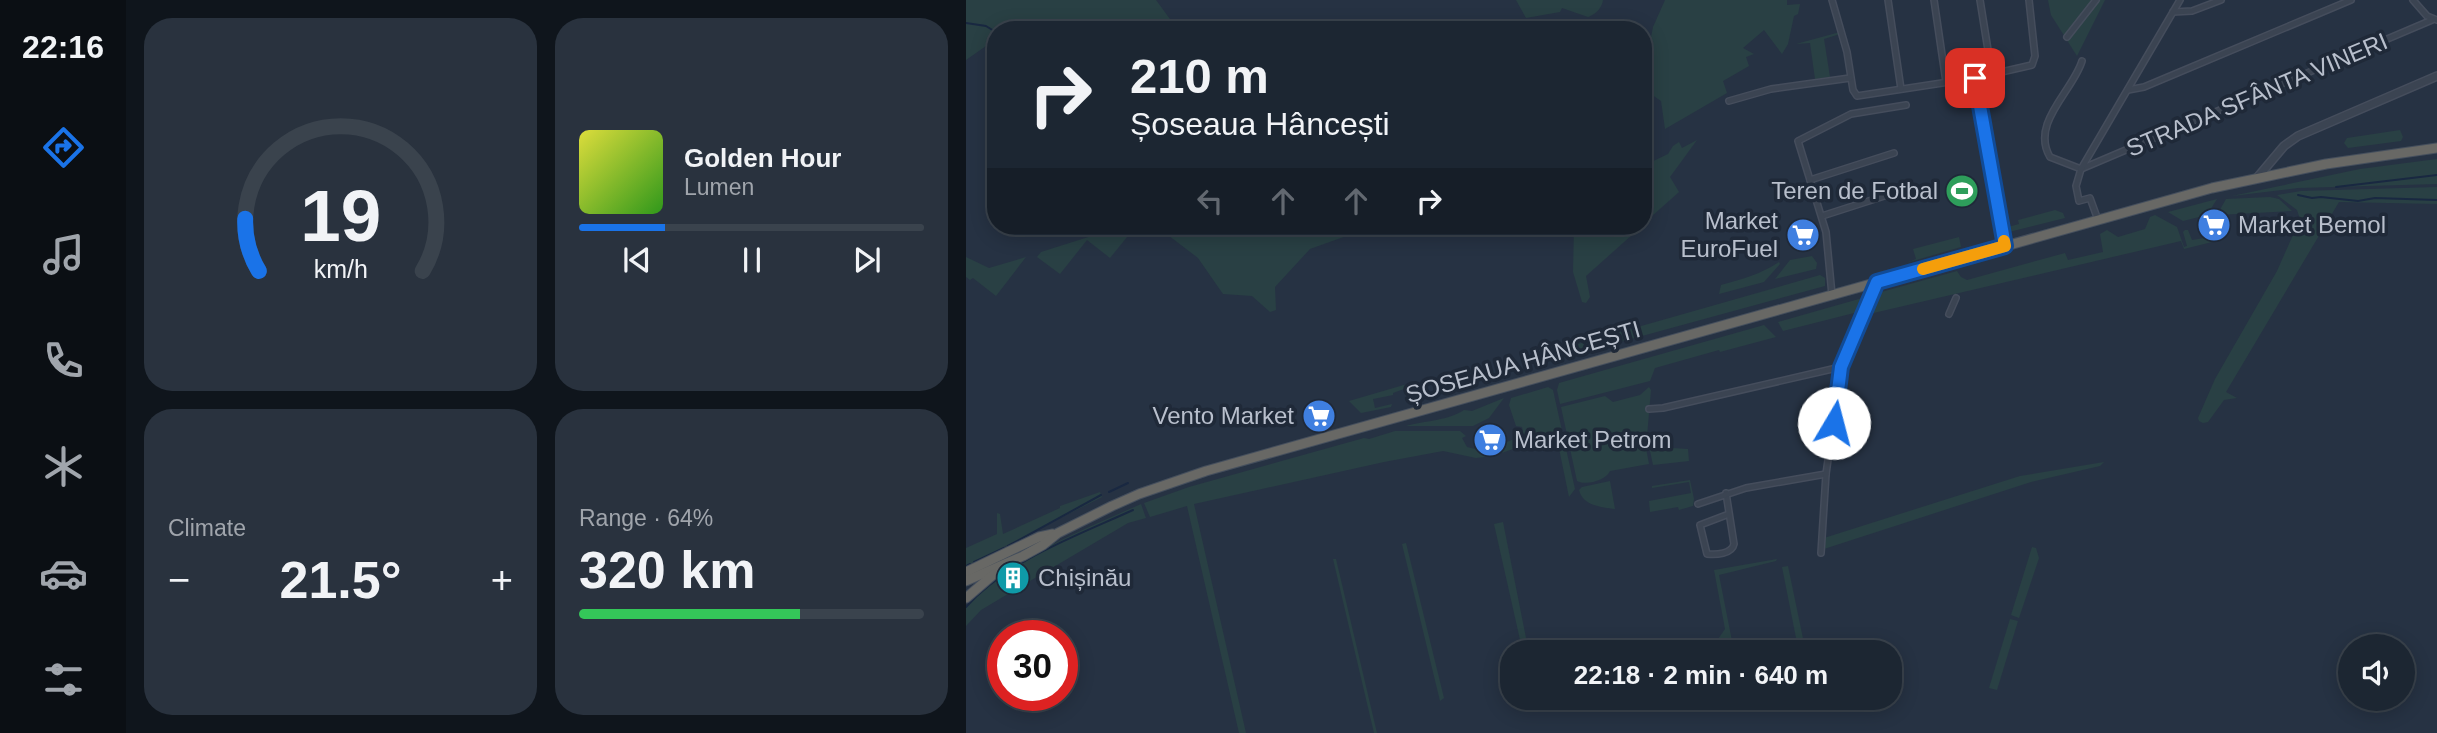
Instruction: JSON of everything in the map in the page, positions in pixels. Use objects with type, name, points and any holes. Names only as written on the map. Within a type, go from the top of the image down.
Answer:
[{"type":"highway","name":"ȘOSEAUA HÂNCEȘTI","points":[[1018,551],[1043,545],[1058,533],[1135,495],[1206,471],[2098,220],[2257,178],[2326,163],[2437,148]]},
{"type":"highway","points":[[966,572],[1018,551]]},
{"type":"highway","points":[[966,579],[1018,551]]},
{"type":"highway","points":[[966,598],[985,580],[1016,562],[1018,551]]},
{"type":"street","points":[[1832,0],[1845,43],[1855,95],[1975,78],[2029,66],[2034,62],[2035,56],[2029,0]]},
{"type":"street","points":[[1888,0],[1901,89]]},
{"type":"street","points":[[1934,0],[1946,82]]},
{"type":"street","points":[[1980,0],[1992,75]]},
{"type":"street","points":[[2067,37],[2096,0]]},
{"type":"street","points":[[2098,220],[2090,198],[2079,201],[2076,187],[2081,169],[2180,0]]},
{"type":"street","points":[[2173,12],[2192,11],[2221,0]]},
{"type":"street","points":[[2128,90],[2144,87],[2351,0]]},
{"type":"street","points":[[2413,0],[2435,20]]},
{"type":"street","name":"STRADA SFÂNTA VINERI","points":[[2081,169],[2435,20]]},
{"type":"street","points":[[2081,169],[2050,157],[2046,148],[2046,135],[2049,120],[2082,61]]},
{"type":"street","points":[[2257,178],[2284,146],[2298,136],[2437,76]]},
{"type":"street","points":[[1729,101],[1771,89],[1850,78]]},
{"type":"street","points":[[1975,78],[2005,246]]},
{"type":"street","points":[[1832,295],[1828,244],[1822,216],[1798,141],[1851,114],[1906,106]]},
{"type":"street","points":[[1810,180],[1894,153]]},
{"type":"street","points":[[1822,216],[1906,190]]},
{"type":"street","points":[[1821,552],[1826,474],[1841,367],[1877,282]]},
{"type":"street","points":[[1950,314],[1956,298]]},
{"type":"street","points":[[1650,409],[1841,367]]},
{"type":"street","points":[[1698,504],[1726,493],[1826,474]]},
{"type":"street","points":[[1726,493],[1729,514],[1733,548],[1729,552],[1707,554],[1700,525],[1729,514]]},
{"type":"green space","points":[[966,0],[1156,0],[1171,21],[987,21],[987,46],[966,60]]},
{"type":"green space","points":[[1516,0],[1603,0],[1598,10],[1588,17],[1562,8],[1560,12],[1526,18]]},
{"type":"green space","points":[[1665,0],[1787,0],[1787,5],[1800,4],[1798,14],[1794,16],[1788,44],[1782,54],[1764,30],[1743,48],[1754,54],[1746,57],[1749,66],[1723,81],[1727,93],[1665,129],[1661,101],[1652,95],[1653,27]]},
{"type":"green space","points":[[2048,0],[2105,0],[2077,56],[2051,15]]},
{"type":"green space","points":[[1840,32],[1824,39],[1830,77],[1815,79],[1810,43],[1796,44]]},
{"type":"green space","points":[[2400,130],[2403,137],[2401,141],[2348,148],[2344,143],[2347,138]]},
{"type":"green space","points":[[1697,140],[1670,177],[1679,192],[1652,216],[1652,162],[1668,154],[1679,142],[1682,148]]},
{"type":"green space","points":[[2437,159],[2437,184],[2298,188],[2232,196],[2360,169]]},
{"type":"green space","points":[[2437,187],[2437,204],[2339,202],[2226,392],[2237,398],[2224,400],[2208,422],[2199,421],[2215,379],[2277,271],[2300,219],[2297,210],[2277,195],[2301,191]]},
{"type":"green space","points":[[2217,199],[2207,215],[2183,221],[2168,212]]},
{"type":"green space","points":[[2226,199],[2279,199],[2292,211],[2217,215]]},
{"type":"green space","points":[[2055,210],[2063,213],[2065,218],[2005,233],[2006,224],[2008,227],[2019,224],[2018,220]]},
{"type":"green space","points":[[2155,215],[2177,227],[2184,247],[2187,246],[2183,232],[2185,230],[2188,230],[2192,240],[2223,235],[2224,239],[2184,249],[2181,241],[1865,315],[1874,294],[1957,271],[1967,280],[2065,253],[2068,260],[2103,252],[2100,234],[2107,230],[2118,237],[2145,229],[2150,217]]},
{"type":"green space","points":[[1095,235],[1129,235],[1110,258],[1087,240],[1060,274],[1037,257],[1041,252]]},
{"type":"green space","points":[[1168,235],[1349,235],[1310,249],[1275,287],[1276,310],[1270,312],[1252,296],[1223,294],[1198,258]]},
{"type":"green space","points":[[1574,235],[1632,235],[1586,276],[1590,297],[1586,303],[1582,302],[1573,272]]},
{"type":"green space","points":[[1959,237],[1961,247],[1906,263],[1916,259],[1913,249]]},
{"type":"green space","points":[[1812,256],[1817,263],[1816,269],[1775,279],[1790,260]]},
{"type":"green space","points":[[966,257],[989,268],[1026,257],[996,296],[973,278],[970,280],[966,277]]},
{"type":"green space","points":[[1779,262],[1764,282],[1719,294],[1721,285],[1759,273]]},
{"type":"green space","points":[[1820,275],[1825,278],[1825,286],[1547,362],[1578,344]]},
{"type":"green space","points":[[1866,297],[1863,310],[1858,312],[1783,331],[1778,322]]},
{"type":"green space","points":[[1764,325],[1776,337],[1655,368],[1650,381],[1560,404],[1557,390],[1559,383]]},
{"type":"green space","points":[[1414,382],[1415,385],[1393,395],[1373,399],[1375,408],[1392,404],[1391,407],[1361,413],[1349,401]]},
{"type":"green space","points":[[1548,387],[1553,390],[1575,489],[1569,497],[1556,434],[1493,456],[1476,458],[1443,451],[1194,504],[1246,733],[1239,733],[1187,506],[1150,517],[1144,503],[1189,487],[1395,431],[1460,431],[1466,436],[1462,438],[1467,447],[1483,451],[1517,438],[1523,431],[1522,427],[1516,426],[1509,405],[1511,398]]},
{"type":"green space","points":[[1649,387],[1651,390],[1646,448],[1649,464],[1610,471],[1596,481],[1577,481],[1561,407],[1605,396],[1613,402],[1640,395]]},
{"type":"green space","points":[[1504,398],[1489,418],[1473,426],[1406,426],[1444,418],[1464,410],[1472,411]]},
{"type":"green space","points":[[1657,444],[1657,447],[1688,449],[1689,461],[1653,465],[1649,446]]},
{"type":"green space","points":[[2104,462],[2100,466],[2031,482],[1824,549],[1824,538],[2020,476]]},
{"type":"green space","points":[[1690,480],[1693,506],[1650,512],[1649,501],[1691,493],[1689,482],[1652,486]]},
{"type":"green space","points":[[1610,481],[1615,509],[1588,503],[1579,490],[1582,487]]},
{"type":"green space","points":[[1100,492],[1102,497],[966,566],[966,548],[997,534],[997,513],[1000,514],[1003,534],[1060,506]]},
{"type":"green space","points":[[1141,504],[1146,518],[1128,523],[981,610],[966,626],[966,606],[1002,574],[1048,547]]},
{"type":"green space","points":[[1503,522],[1526,640],[1520,640],[1494,524]]},
{"type":"green space","points":[[1406,543],[1444,698],[1440,701],[1402,544]]},
{"type":"green space","points":[[2032,547],[2036,548],[2039,558],[2019,618],[2011,615]]},
{"type":"green space","points":[[1333,559],[1336,559],[1377,733],[1374,733]]},
{"type":"green space","points":[[1777,559],[1719,575],[1732,640],[1717,640],[1725,629],[1714,570]]},
{"type":"green space","points":[[1788,566],[1803,640],[1796,640],[1782,567]]},
{"type":"green space","points":[[2010,619],[2018,621],[1997,690],[1989,688]]},
{"type":"waterway","points":[[966,23],[987,27]]},
{"type":"waterway","points":[[2336,187],[2437,175]]},
{"type":"waterway","points":[[2298,195],[2358,201],[2375,198],[2437,200]]},
{"type":"waterway","points":[[1109,492],[1128,483]]},
{"type":"waterway","points":[[1008,546],[1101,495]]},
{"type":"waterway","points":[[966,607],[983,590],[1022,563],[1133,510]]},
{"type":"waterway","points":[[974,562],[1004,548]]},
{"type":"waterway","points":[[966,566],[970,564]]},
{"type":"slow traffic","points":[[1923,269],[2005,246],[2004,241]]},
{"type":"place","name":"Teren de Fotbal","points":[[1962,191]]},
{"type":"place","name":"Market Bemol","points":[[2214,225]]},
{"type":"place","name":"Market EuroFuel","points":[[1803,235]]},
{"type":"place","name":"Vento Market","points":[[1319,416]]},
{"type":"place","name":"Market Petrom","points":[[1490,440]]},
{"type":"place","name":"Chișinău","points":[[1013,578]]},
{"type":"route","points":[[1834,423],[1841,367],[1877,282],[2005,246],[1975,78]]}]
